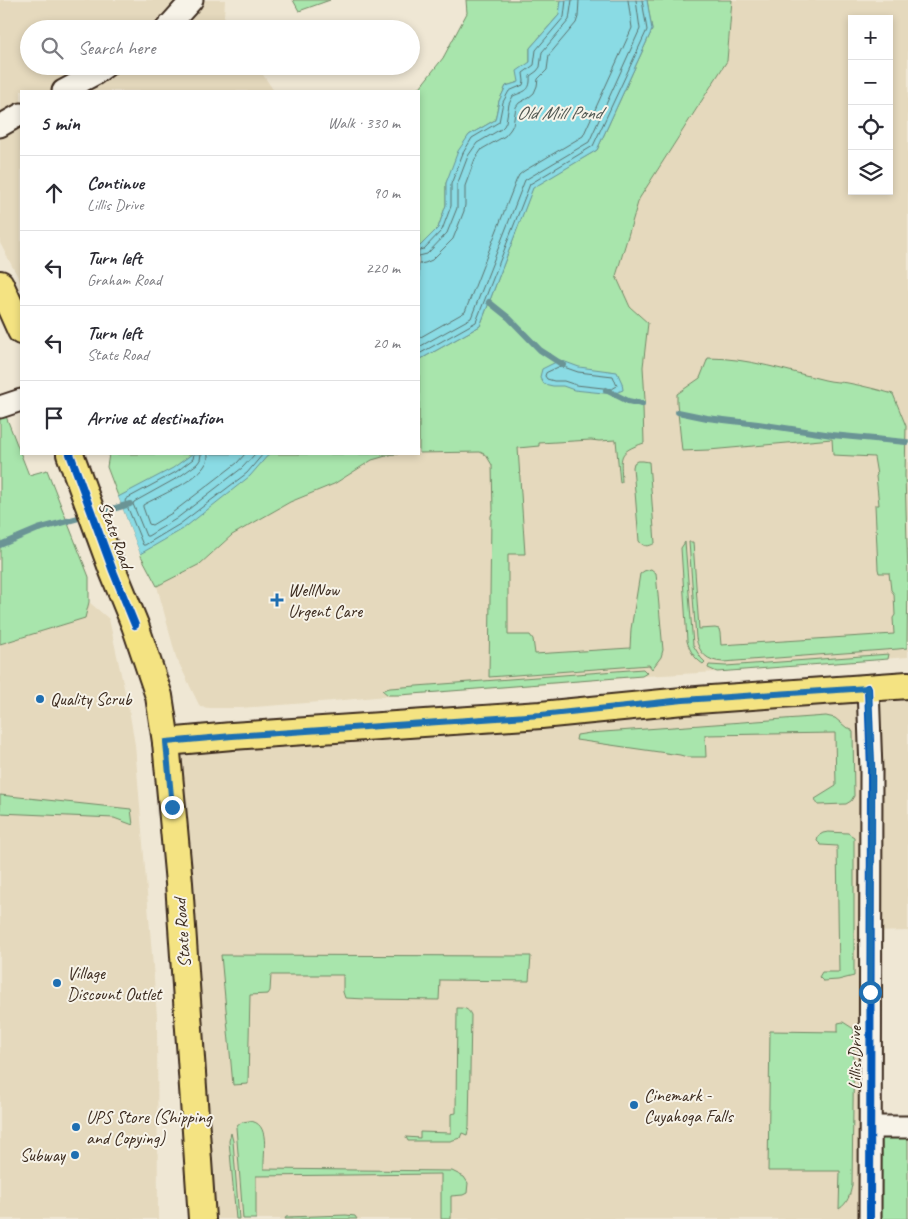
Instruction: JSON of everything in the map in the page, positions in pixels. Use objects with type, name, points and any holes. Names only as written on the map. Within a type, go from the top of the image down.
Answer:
[{"type":"main road","points":[[0,284],[20,330]]},
{"type":"main road","name":"State Road","points":[[74,464],[135,625],[159,696],[166,742],[179,882],[202,1219]]},
{"type":"main road","points":[[166,742],[541,715],[683,700],[908,685]]},
{"type":"street","points":[[174,20],[192,0]]},
{"type":"street","points":[[65,90],[93,75]]},
{"type":"street","points":[[0,126],[20,115]]},
{"type":"street","points":[[0,407],[20,400]]},
{"type":"street","name":"Lillis Drive","points":[[868,688],[872,770],[870,1219]]},
{"type":"street","points":[[871,1127],[908,1127]]},
{"type":"shaded area","points":[[0,0],[225,0],[224,16],[226,20],[20,20],[20,75],[263,75],[273,90],[20,90],[20,281],[0,243]]},
{"type":"shaded area","points":[[732,0],[908,0],[908,657],[240,708],[200,707],[176,657],[157,586],[200,564],[232,535],[290,502],[334,484],[380,455],[420,455],[420,430],[637,426],[643,407],[643,367],[648,323],[630,307],[616,277],[639,199],[727,61]]},
{"type":"shaded area","points":[[89,602],[109,619],[135,745],[157,1016],[158,1219],[0,1219],[0,644],[84,618]]},
{"type":"shaded area","points":[[908,685],[908,931],[871,932],[870,1219],[202,1219],[166,742]]},
{"type":"green space","points":[[293,0],[330,0],[299,11]]},
{"type":"green space","points":[[466,0],[561,0],[559,15],[530,48],[530,62],[520,82],[506,86],[499,101],[495,120],[469,135],[446,183],[446,205],[438,228],[420,246],[420,90],[418,90],[443,58],[467,13]]},
{"type":"green space","points":[[647,0],[732,0],[727,61],[639,199],[616,276],[630,307],[648,323],[643,367],[645,400],[643,407],[644,443],[625,452],[621,461],[622,482],[620,483],[616,440],[539,443],[539,446],[518,448],[525,554],[508,554],[508,635],[530,635],[533,639],[535,654],[630,648],[631,629],[640,574],[651,569],[656,573],[663,650],[661,657],[652,669],[649,665],[489,677],[491,516],[493,511],[492,465],[486,455],[480,452],[420,453],[420,359],[480,326],[533,187],[597,150],[652,30]]},
{"type":"green space","points":[[708,358],[738,360],[893,394],[906,426],[907,648],[723,662],[708,658],[699,648],[696,638],[689,542],[693,542],[699,629],[719,629],[721,645],[894,634],[893,618],[895,615],[894,594],[891,590],[889,573],[879,573],[878,569],[875,505],[879,505],[874,457],[833,455],[832,439],[682,451],[677,394],[700,378]]},
{"type":"green space","points":[[0,401],[29,475],[47,470],[89,577],[89,602],[85,618],[0,644]]},
{"type":"green space","points":[[109,455],[390,455],[372,460],[334,484],[290,502],[232,535],[200,564],[157,586],[140,554],[107,467]]},
{"type":"green space","points":[[637,461],[649,462],[655,543],[648,546],[639,541],[633,467]]},
{"type":"green space","points":[[685,542],[693,645],[705,662],[703,664],[693,654],[687,641],[681,548]]},
{"type":"green space","points":[[889,654],[888,659],[717,672],[708,668],[709,665],[726,666]]},
{"type":"green space","points":[[643,669],[647,673],[642,676],[400,695],[388,695],[382,690],[390,688]]},
{"type":"green space","points":[[826,716],[835,718],[853,732],[854,796],[846,804],[818,805],[815,799],[836,786],[835,733],[705,735],[706,757],[687,757],[576,740],[577,735],[590,733]]},
{"type":"green space","points":[[0,795],[131,809],[133,825],[114,818],[0,813]]},
{"type":"green space","points":[[828,832],[848,833],[854,837],[854,976],[823,981],[819,977],[822,972],[839,972],[837,846],[821,845],[817,841],[818,836]]},
{"type":"green space","points":[[221,955],[531,956],[529,981],[440,980],[439,1000],[345,998],[343,975],[271,975],[270,991],[268,994],[250,995],[248,1084],[233,1085]]},
{"type":"green space","points":[[457,1008],[466,1009],[471,1015],[469,1127],[467,1135],[462,1133],[460,1138],[450,1141],[408,1141],[406,1137],[420,1138],[420,1132],[451,1133],[451,1114],[456,1113]]},
{"type":"green space","points":[[843,1022],[854,1029],[852,1185],[845,1204],[839,1209],[840,1171],[768,1171],[770,1031],[838,1032],[838,1023]]},
{"type":"green space","points":[[242,1122],[256,1123],[263,1132],[265,1147],[264,1169],[452,1171],[464,1177],[468,1183],[467,1193],[451,1196],[451,1219],[441,1219],[441,1174],[256,1176],[256,1219],[243,1219],[236,1127]]},
{"type":"green space","points":[[871,1127],[908,1127],[908,1219],[871,1219]]},
{"type":"green space","points":[[231,1133],[239,1219],[236,1219],[229,1141]]},
{"type":"green space","points":[[355,1216],[357,1219],[285,1219],[286,1217]]},
{"type":"water","name":"Old Mill Pond","points":[[561,0],[647,0],[652,30],[597,150],[533,188],[480,326],[420,359],[420,246],[438,228],[446,205],[446,183],[458,151],[469,135],[495,120],[499,101],[506,86],[519,82],[517,71],[530,62],[530,48],[559,15]]},
{"type":"water","points":[[560,360],[579,367],[617,372],[623,390],[613,394],[574,390],[563,386],[544,384],[540,377],[542,369]]},
{"type":"water","points":[[191,455],[268,455],[250,476],[183,529],[140,554],[118,497],[173,468]]},
{"type":"pier","points":[[117,494],[141,556],[138,554],[116,498]]},
{"type":"waterway","points":[[489,302],[509,318],[540,350],[563,365]]},
{"type":"waterway","points":[[606,390],[628,401],[642,404]]},
{"type":"waterway","points":[[678,412],[707,418],[832,435],[906,442]]},
{"type":"waterway","points":[[98,513],[130,504]]},
{"type":"waterway","points":[[0,545],[38,529],[86,516]]},
{"type":"cycle path","points":[[70,455],[135,625]]},
{"type":"cycle path","points":[[868,688],[871,770],[870,1219]]},
{"type":"place","name":"WellNow Urgent Care","points":[[277,600]]},
{"type":"place","name":"Quality Scrub","points":[[40,699]]},
{"type":"place","name":"Village Discount Outlet","points":[[57,983]]},
{"type":"place","name":"Cinemark - Cuyahoga Falls","points":[[634,1105]]},
{"type":"place","name":"UPS Store (Shipping and Copying)","points":[[76,1127]]},
{"type":"place","name":"Subway","points":[[75,1155]]},
{"type":"route","points":[[172,807],[166,742],[541,715],[683,700],[868,688],[872,770],[870,992]]}]
